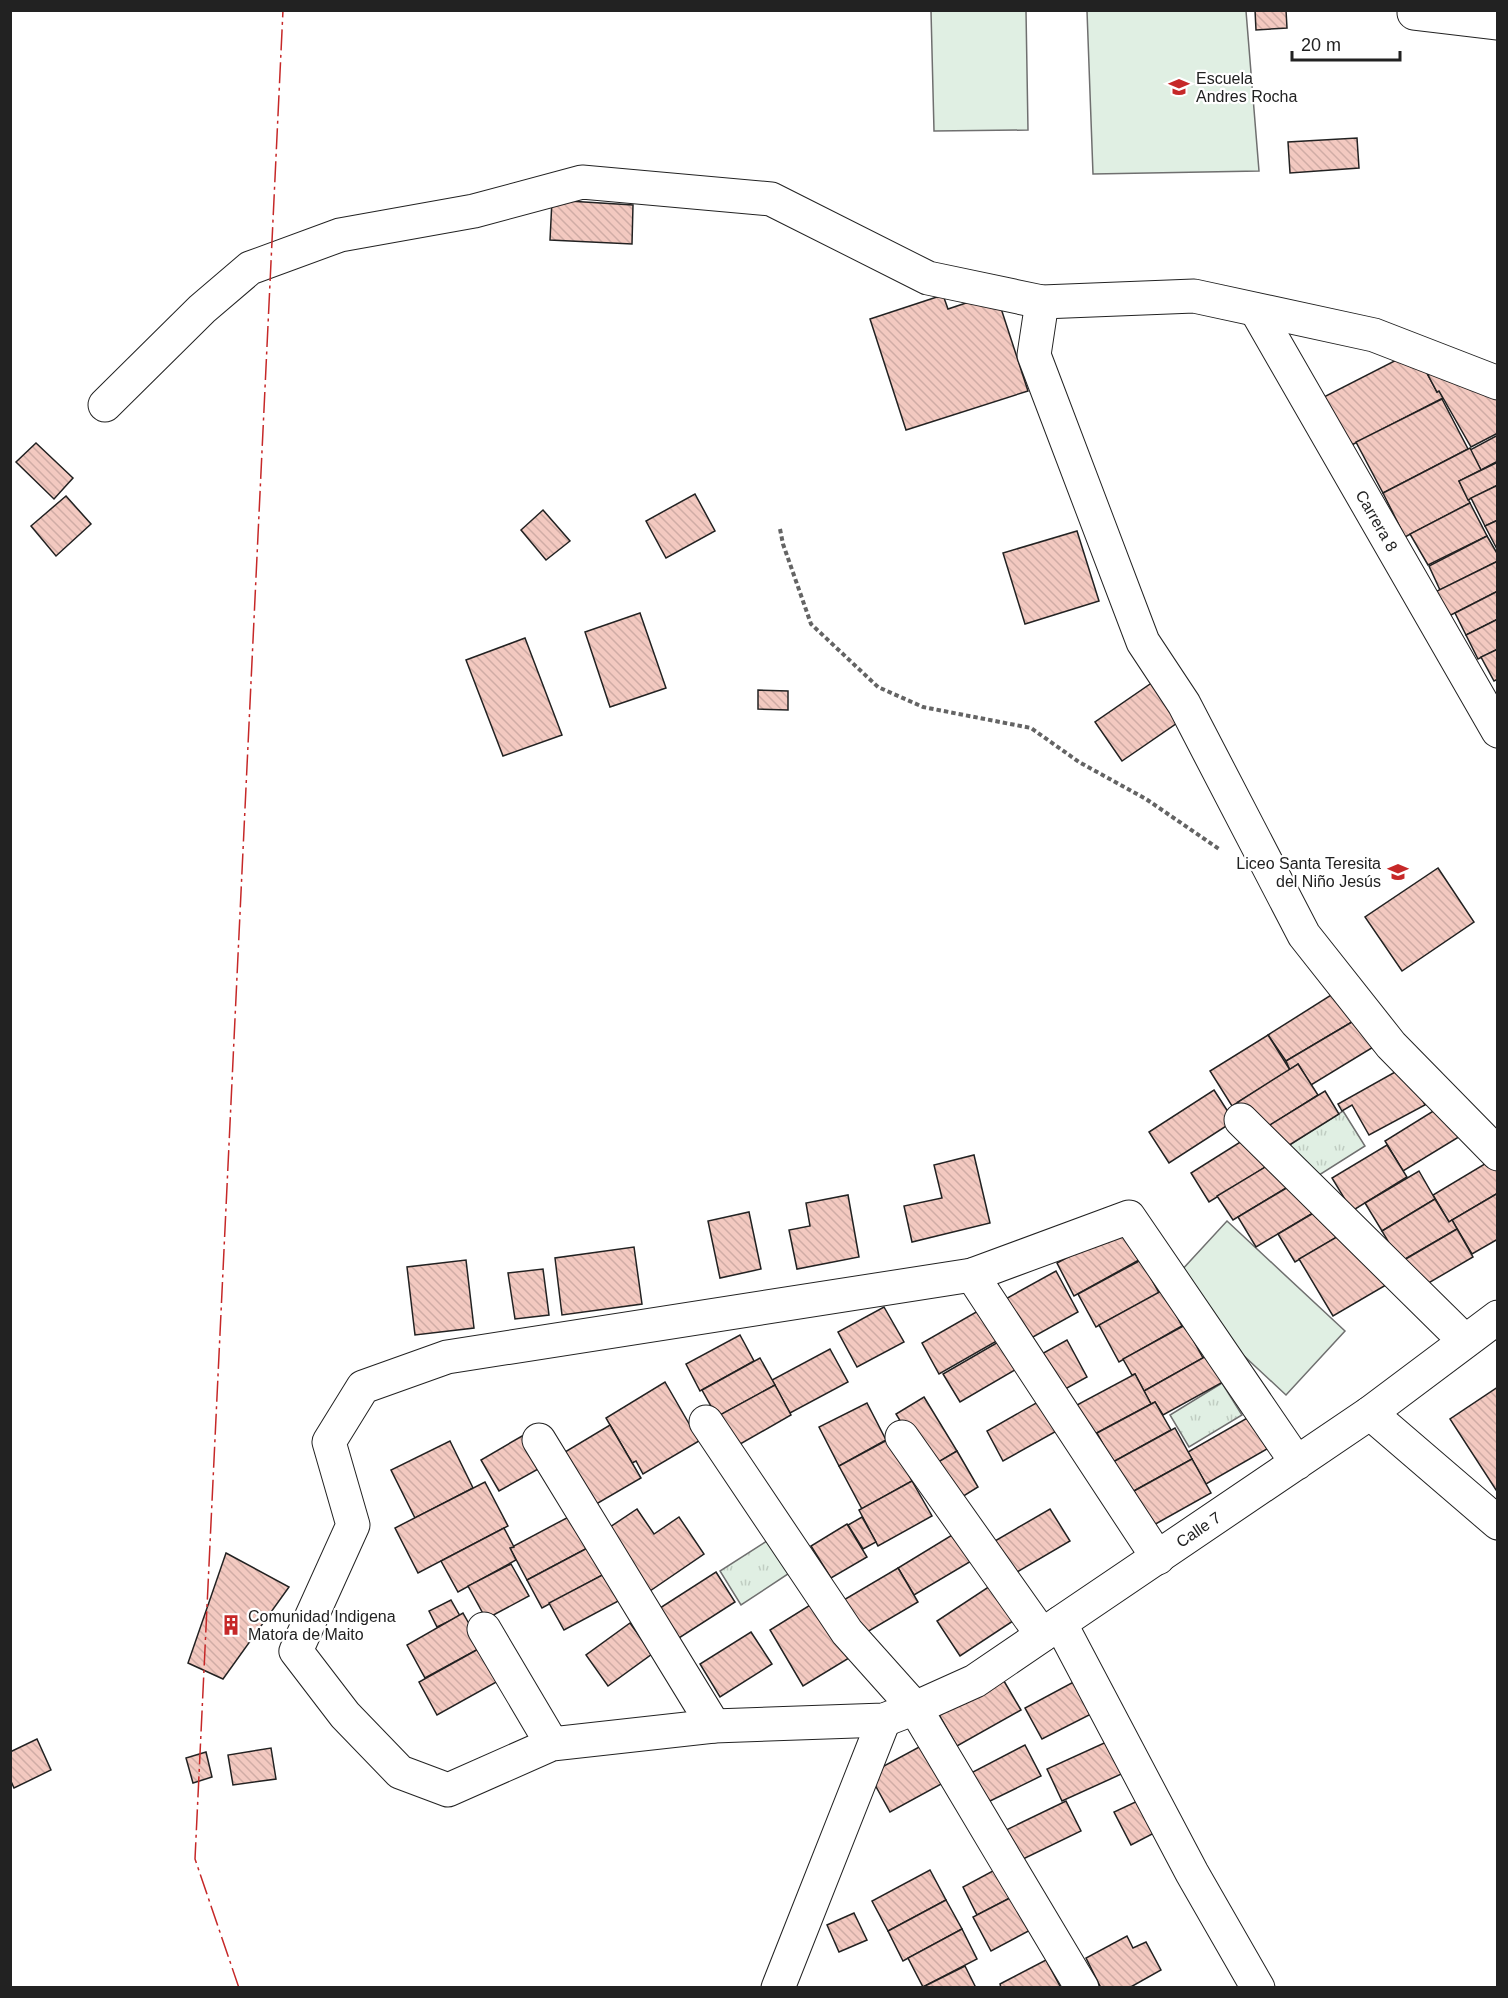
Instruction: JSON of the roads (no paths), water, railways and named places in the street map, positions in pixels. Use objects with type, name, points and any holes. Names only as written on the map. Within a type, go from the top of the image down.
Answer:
[{"type":"street","points":[[1414,13],[1497,23]]},
{"type":"street","points":[[105,405],[202,309],[250,268],[340,235],[474,211],[582,182],[771,199],[928,278],[1042,302],[1194,296],[1374,335],[1497,383]]},
{"type":"street","points":[[1042,302],[1034,355],[1143,642],[1184,704],[1304,935],[1391,1045],[1497,1154]]},
{"type":"street","name":"Carrera 8","points":[[1256,310],[1497,731]]},
{"type":"street","points":[[1241,1120],[1465,1341]]},
{"type":"street","points":[[1158,1558],[972,1275],[1129,1217],[1297,1463]]},
{"type":"street","name":"Calle 7","points":[[972,1275],[447,1357],[363,1387],[329,1442],[353,1525],[296,1651],[345,1715],[400,1772],[448,1790],[552,1744],[714,1726],[884,1720],[975,1681],[1370,1413],[1497,1317]]},
{"type":"street","points":[[1370,1413],[1497,1523]]},
{"type":"street","points":[[706,1422],[847,1632],[915,1708],[1082,1988]]},
{"type":"street","points":[[902,1437],[1052,1629],[1258,1988]]},
{"type":"street","points":[[539,1440],[714,1726]]},
{"type":"street","points":[[484,1629],[552,1744]]},
{"type":"street","points":[[778,1988],[884,1720]]},
{"type":"place","name":"Escuela Andres Rocha","points":[[1179,87]]},
{"type":"place","name":"Liceo Santa Teresita del Niño Jesús","points":[[1398,872]]},
{"type":"place","name":"Comunidad Indigena Matora de Maito","points":[[231,1625]]}]
